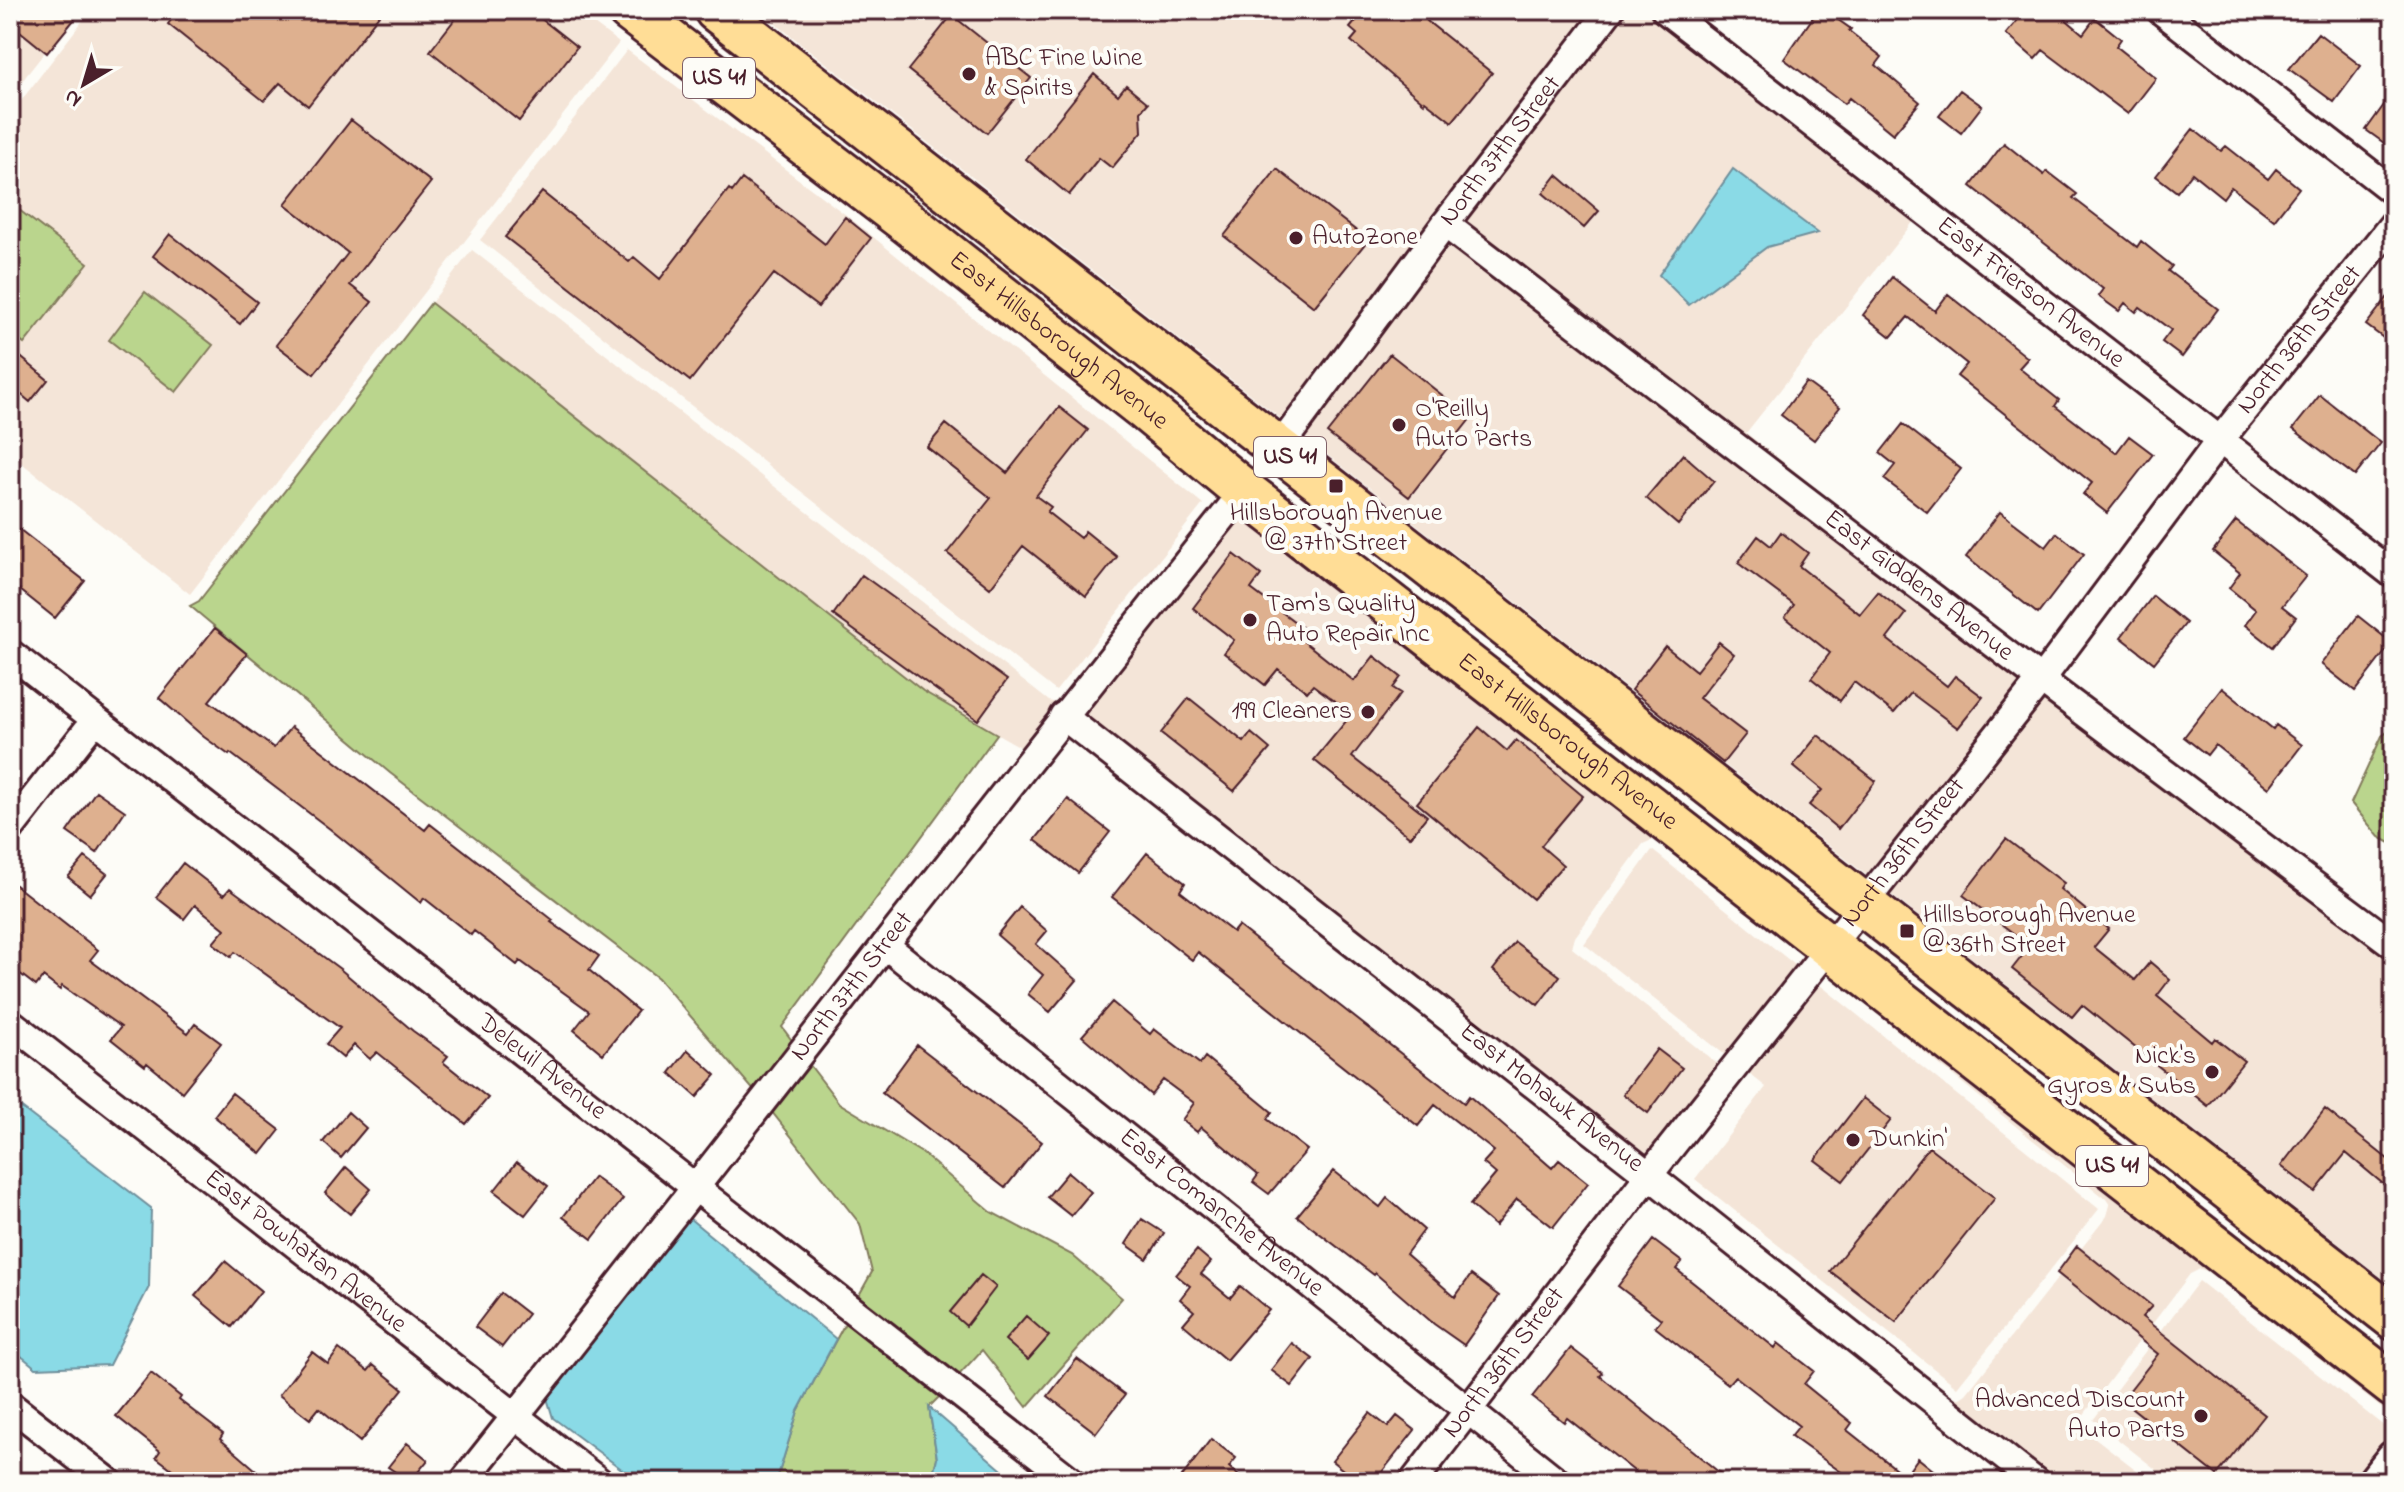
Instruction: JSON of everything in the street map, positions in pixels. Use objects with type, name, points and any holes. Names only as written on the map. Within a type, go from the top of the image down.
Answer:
[{"type":"main road","name":"East Hillsborough Avenue","points":[[629,10],[868,192],[1244,491],[2394,1386]]},
{"type":"main road","name":"East Hillsborough Avenue","points":[[716,10],[2394,1318]]},
{"type":"main road","points":[[868,192],[911,196],[936,184]]},
{"type":"main road","points":[[1147,411],[1165,410],[1183,414],[1222,439],[1278,449]]},
{"type":"main road","points":[[1244,491],[1305,495],[1367,518]]},
{"type":"street","name":"North 37th Street","points":[[1278,449],[1445,224],[1610,10]]},
{"type":"street","name":"East Frierson Avenue","points":[[1665,10],[2394,575]]},
{"type":"street","points":[[2160,10],[2394,192]]},
{"type":"street","name":"North 36th Street","points":[[1413,1482],[1649,1175],[2041,680],[2220,440],[2394,223]]},
{"type":"street","name":"East Giddens Avenue","points":[[1445,224],[2041,680],[2394,945]]},
{"type":"street","name":"North 37th Street","points":[[463,1482],[1063,716],[1244,491]]},
{"type":"street","name":"Deleuil Avenue","points":[[10,653],[1073,1482]]},
{"type":"street","name":"East Mohawk Avenue","points":[[1063,716],[2036,1482]]},
{"type":"street","points":[[10,829],[95,720]]},
{"type":"street","name":"East Comanche Avenue","points":[[885,945],[1558,1482]]},
{"type":"street","name":"East Powhatan Avenue","points":[[10,1022],[600,1482]]},
{"type":"street","points":[[10,1405],[109,1482]]},
{"type":"street","points":[[2375,1482],[2394,1458]]},
{"type":"shaded area","points":[[10,10],[78,10],[15,90],[10,86]]},
{"type":"shaded area","points":[[91,10],[576,10],[619,43],[190,594],[10,454],[10,101],[17,106]]},
{"type":"shaded area","points":[[758,10],[1594,10],[1426,227],[1283,420]]},
{"type":"shaded area","points":[[1626,10],[1642,10],[1914,221],[1746,433],[1935,581],[1464,220]],"holes":[[[1733,169],[1817,234],[1767,247]]]},
{"type":"shaded area","points":[[627,50],[846,215],[1203,504],[1056,691],[480,240]]},
{"type":"shaded area","points":[[1446,243],[2022,683],[1869,877],[1303,436]]},
{"type":"shaded area","points":[[472,250],[1049,701],[1057,703],[1022,748],[923,691],[431,303]]},
{"type":"shaded area","points":[[1239,517],[1654,839],[1643,844],[1575,937],[1572,948],[1720,1066],[1648,1156],[1082,713]]},
{"type":"shaded area","points":[[2042,699],[2394,964],[2394,1287],[1889,893]]},
{"type":"shaded area","points":[[1652,850],[2099,1209],[1957,1387],[1695,1179],[1766,1087],[1584,944]]},
{"type":"shaded area","points":[[1826,973],[2394,1413],[2394,1418],[2207,1271],[2200,1269],[2190,1274],[2082,1417],[2081,1424],[2085,1430],[2152,1482],[2059,1482],[1954,1398],[1966,1394],[2107,1216],[2110,1205]]},
{"type":"shaded area","points":[[2199,1281],[2394,1434],[2394,1482],[2172,1482],[2093,1420]]},
{"type":"green space","points":[[10,203],[88,263],[24,344],[10,333]]},
{"type":"green space","points":[[145,292],[213,345],[176,392],[109,340]]},
{"type":"green space","points":[[431,303],[923,691],[997,734],[782,1027],[793,1042],[755,1092],[658,978],[390,773],[190,606],[199,601]]},
{"type":"green space","points":[[2394,727],[2394,845],[2379,837],[2351,803],[2382,736]]},
{"type":"green space","points":[[809,1064],[839,1103],[922,1153],[991,1212],[1072,1255],[1122,1298],[1027,1407],[982,1350],[959,1375],[858,1297],[872,1272],[860,1224],[772,1112]]},
{"type":"green space","points":[[845,1323],[939,1397],[929,1407],[937,1458],[931,1482],[776,1482],[798,1411]]},
{"type":"water","points":[[1733,169],[1818,233],[1767,247],[1689,305],[1659,275]]},
{"type":"water","points":[[10,1099],[151,1208],[149,1287],[109,1365],[36,1368],[10,1347]]},
{"type":"water","points":[[689,1218],[836,1339],[798,1411],[776,1482],[639,1482],[553,1418],[547,1398]]},
{"type":"water","points":[[929,1407],[1016,1482],[931,1482],[937,1458]]},
{"type":"building","points":[[10,10],[82,10],[47,53],[10,23]]},
{"type":"building","points":[[179,10],[383,10],[308,106],[280,83],[264,101],[168,24]]},
{"type":"building","points":[[462,10],[530,10],[577,47],[519,121],[430,51]]},
{"type":"building","points":[[1365,10],[1436,10],[1427,21],[1492,73],[1452,122],[1424,103],[1351,41],[1357,34],[1350,28]]},
{"type":"building","points":[[1818,10],[1824,10],[1851,29],[1849,31],[1882,57],[1876,65],[1920,102],[1893,134],[1849,98],[1844,104],[1784,59]]},
{"type":"building","points":[[2002,10],[2055,10],[2083,34],[2095,18],[2121,39],[2116,46],[2156,78],[2128,114],[2043,50],[2035,59],[2006,34],[2017,21]]},
{"type":"building","name":"ABC Fine Wine & Spirits","points":[[952,15],[1031,78],[987,133],[908,70]]},
{"type":"building","points":[[2318,33],[2361,66],[2334,102],[2289,69]]},
{"type":"building","points":[[1094,74],[1118,95],[1126,85],[1148,103],[1141,111],[1142,132],[1112,168],[1099,158],[1069,195],[1026,159]]},
{"type":"building","points":[[1960,90],[1982,106],[1961,133],[1939,116]]},
{"type":"building","points":[[2394,91],[2394,150],[2366,130]]},
{"type":"building","points":[[351,120],[431,182],[350,285],[372,302],[314,374],[276,345],[348,253],[285,204]]},
{"type":"building","points":[[2193,129],[2221,151],[2226,146],[2268,179],[2276,169],[2299,188],[2274,220],[2231,187],[2223,198],[2192,173],[2177,192],[2156,176]]},
{"type":"building","points":[[2004,143],[2044,175],[2047,171],[2077,194],[2073,198],[2137,247],[2141,241],[2172,266],[2168,271],[2218,309],[2182,357],[2162,342],[2171,330],[2140,307],[2136,312],[2125,303],[2119,311],[2098,296],[2103,289],[1971,186]]},
{"type":"building","name":"AutoZone","points":[[1277,169],[1368,240],[1314,307],[1224,236]]},
{"type":"building","points":[[1557,175],[1599,211],[1584,228],[1543,193]]},
{"type":"building","points":[[742,179],[825,244],[845,217],[871,238],[818,307],[774,274],[690,381],[505,237],[542,192],[629,262],[634,257],[660,279],[729,189],[732,192]]},
{"type":"building","points":[[170,234],[257,302],[240,324],[153,256]]},
{"type":"building","points":[[1892,277],[1935,311],[1948,294],[2028,358],[2019,368],[2059,400],[2055,406],[2116,453],[2129,436],[2153,454],[2107,513],[2083,494],[2092,483],[1957,376],[1967,364],[1908,317],[1891,337],[1863,315]]},
{"type":"building","points":[[2394,289],[2394,346],[2366,325]]},
{"type":"building","points":[[10,348],[48,380],[30,402],[10,385]]},
{"type":"building","name":"O'Reilly Auto Parts","points":[[1390,354],[1471,418],[1409,497],[1327,433]]},
{"type":"building","points":[[1806,382],[1840,407],[1814,440],[1781,415]]},
{"type":"building","points":[[2320,395],[2381,443],[2355,476],[2293,429]]},
{"type":"building","points":[[1059,407],[1088,430],[1036,496],[1051,507],[1047,512],[1080,538],[1085,531],[1117,557],[1086,596],[1023,546],[990,588],[947,553],[991,498],[927,447],[946,424],[1007,473]]},
{"type":"building","points":[[1903,424],[1961,469],[1927,512],[1884,479],[1895,465],[1880,453]]},
{"type":"building","points":[[1683,454],[1714,481],[1678,525],[1646,498]]},
{"type":"building","points":[[2000,512],[2046,547],[2057,533],[2084,554],[2038,614],[1966,557]]},
{"type":"building","points":[[2236,521],[2306,576],[2282,606],[2296,617],[2273,647],[2245,625],[2256,610],[2229,588],[2240,573],[2213,551]]},
{"type":"building","points":[[10,522],[85,581],[55,618],[10,582]]},
{"type":"building","points":[[1781,532],[1808,553],[1799,566],[1860,614],[1878,592],[1906,614],[1887,639],[1947,686],[1955,676],[1983,697],[1958,728],[1911,693],[1894,713],[1854,682],[1840,701],[1811,678],[1830,653],[1785,617],[1794,605],[1738,563],[1758,536],[1771,546]]},
{"type":"building","points":[[1234,554],[1261,575],[1251,589],[1307,631],[1301,639],[1354,681],[1374,656],[1401,677],[1393,688],[1401,693],[1352,757],[1427,816],[1410,837],[1314,760],[1352,714],[1313,685],[1307,692],[1278,669],[1265,685],[1224,653],[1234,640],[1193,608]]},
{"type":"building","points":[[862,575],[1007,680],[978,720],[833,615]]},
{"type":"building","points":[[2153,596],[2186,623],[2154,663],[2121,637]]},
{"type":"building","points":[[2358,616],[2392,643],[2355,691],[2321,664]]},
{"type":"building","points":[[215,628],[247,654],[209,701],[274,748],[291,727],[425,830],[430,824],[553,920],[551,922],[599,956],[589,970],[638,1011],[603,1054],[574,1030],[589,1011],[520,961],[517,965],[474,931],[471,935],[424,898],[421,903],[330,829],[230,753],[204,737],[159,698]]},
{"type":"building","points":[[1719,642],[1734,654],[1699,698],[1746,734],[1723,763],[1631,690],[1665,646],[1696,671]]},
{"type":"building","points":[[2222,688],[2273,729],[2276,725],[2302,745],[2269,788],[2215,745],[2207,755],[2184,737]]},
{"type":"building","points":[[1189,698],[1244,742],[1251,733],[1270,749],[1234,791],[1161,733]]},
{"type":"building","points":[[1479,727],[1507,751],[1516,740],[1583,796],[1541,846],[1563,865],[1533,899],[1417,803]]},
{"type":"building","points":[[1818,735],[1876,781],[1838,829],[1809,805],[1822,790],[1793,766]]},
{"type":"building","points":[[96,791],[125,811],[97,853],[67,832]]},
{"type":"building","points":[[1068,799],[1110,832],[1078,873],[1035,840]]},
{"type":"building","points":[[2006,839],[2064,883],[2060,889],[2109,929],[2094,947],[2135,980],[2150,962],[2170,979],[2157,996],[2212,1042],[2215,1038],[2244,1061],[2208,1106],[2082,1005],[2072,1017],[2012,969],[2030,946],[1963,895]]},
{"type":"building","points":[[1147,853],[1185,883],[1180,891],[1233,932],[1238,926],[1464,1103],[1469,1096],[1552,1168],[1559,1160],[1588,1183],[1553,1227],[1517,1199],[1495,1226],[1470,1205],[1496,1174],[1483,1163],[1494,1151],[1435,1105],[1418,1126],[1198,952],[1192,960],[1112,897]]},
{"type":"building","points":[[85,857],[107,874],[90,895],[68,877]]},
{"type":"building","points":[[183,863],[224,895],[230,888],[340,969],[413,1031],[448,1056],[443,1062],[488,1098],[466,1124],[377,1052],[370,1059],[354,1045],[343,1058],[326,1044],[340,1028],[235,952],[231,957],[213,943],[225,929],[195,905],[184,919],[156,897]]},
{"type":"building","points":[[10,881],[98,950],[90,960],[188,1033],[195,1024],[221,1043],[182,1092],[111,1039],[121,1027],[62,986],[60,990],[43,977],[36,986],[10,966]]},
{"type":"building","points":[[1020,907],[1047,931],[1036,944],[1077,980],[1050,1012],[1028,994],[1043,975],[997,935]]},
{"type":"building","points":[[1515,942],[1560,976],[1538,1005],[1493,970]]},
{"type":"building","points":[[1112,1002],[1150,1034],[1154,1029],[1200,1064],[1205,1057],[1272,1112],[1267,1119],[1307,1150],[1269,1194],[1253,1182],[1258,1175],[1201,1127],[1197,1132],[1182,1120],[1194,1103],[1163,1080],[1151,1095],[1082,1036]]},
{"type":"building","points":[[917,1045],[1042,1142],[1005,1188],[882,1093]]},
{"type":"building","points":[[1657,1049],[1682,1068],[1648,1113],[1623,1094]]},
{"type":"building","points":[[688,1050],[716,1075],[697,1097],[670,1073]]},
{"type":"building","points":[[232,1093],[280,1130],[261,1154],[214,1116]]},
{"type":"building","name":"Dunkin'","points":[[1863,1098],[1891,1120],[1843,1181],[1815,1160]]},
{"type":"building","points":[[2325,1109],[2394,1164],[2394,1193],[2346,1153],[2315,1192],[2281,1166]]},
{"type":"building","points":[[348,1112],[366,1128],[341,1158],[323,1142]]},
{"type":"building","points":[[1929,1147],[1995,1198],[1896,1322],[1830,1271]]},
{"type":"building","points":[[517,1162],[548,1186],[525,1215],[494,1191]]},
{"type":"building","points":[[346,1167],[371,1189],[350,1214],[325,1193]]},
{"type":"building","points":[[1334,1171],[1380,1207],[1387,1198],[1424,1230],[1406,1254],[1455,1297],[1471,1275],[1499,1296],[1464,1345],[1434,1324],[1375,1273],[1297,1216]]},
{"type":"building","points":[[1068,1172],[1091,1192],[1071,1216],[1047,1197]]},
{"type":"building","points":[[594,1177],[623,1199],[592,1239],[563,1217]]},
{"type":"building","points":[[1142,1219],[1164,1233],[1147,1259],[1126,1244]]},
{"type":"building","points":[[1653,1240],[1682,1262],[1676,1269],[1775,1348],[1778,1343],[1814,1371],[1804,1384],[1852,1423],[1847,1430],[1905,1476],[1918,1458],[1948,1482],[1855,1482],[1791,1436],[1799,1426],[1735,1376],[1728,1384],[1655,1327],[1661,1319],[1618,1286]]},
{"type":"building","points":[[2077,1246],[2152,1306],[2142,1317],[2265,1415],[2217,1475],[2122,1400],[2158,1354],[2057,1273]]},
{"type":"building","points":[[1197,1250],[1211,1262],[1201,1274],[1230,1298],[1240,1286],[1269,1310],[1226,1360],[1183,1324],[1194,1311],[1180,1299],[1190,1286],[1176,1275]]},
{"type":"building","points":[[225,1261],[261,1291],[232,1327],[195,1296]]},
{"type":"building","points":[[981,1275],[996,1287],[966,1326],[950,1312]]},
{"type":"building","points":[[501,1293],[528,1314],[502,1347],[475,1327]]},
{"type":"building","points":[[1026,1316],[1049,1336],[1028,1360],[1005,1340]]},
{"type":"building","points":[[1292,1343],[1313,1359],[1292,1386],[1271,1370]]},
{"type":"building","points":[[1571,1348],[1603,1373],[1600,1376],[1731,1482],[1648,1482],[1567,1418],[1564,1422],[1532,1397]]},
{"type":"building","points":[[339,1349],[368,1371],[373,1365],[403,1389],[360,1442],[319,1408],[310,1419],[279,1395],[312,1352],[328,1364]]},
{"type":"building","points":[[1077,1359],[1125,1395],[1096,1433],[1048,1396]]},
{"type":"building","points":[[151,1373],[181,1397],[179,1400],[223,1434],[220,1439],[270,1482],[207,1482],[195,1472],[188,1481],[156,1457],[160,1451],[116,1416]]},
{"type":"building","points":[[1370,1413],[1388,1427],[1397,1416],[1415,1430],[1374,1482],[1358,1482],[1332,1461]]},
{"type":"building","points":[[1211,1439],[1236,1458],[1229,1467],[1246,1482],[1178,1482]]},
{"type":"building","points":[[407,1443],[428,1460],[410,1482],[388,1467]]},
{"type":"place","name":"ABC Fine Wine & Spirits","points":[[969,74]]},
{"type":"place","name":"AutoZone","points":[[1296,238]]},
{"type":"place","name":"O'Reilly Auto Parts","points":[[1399,425]]},
{"type":"place","name":"Hillsborough Avenue @ 37th Street","points":[[1336,486]]},
{"type":"place","name":"Tam's Quality Auto Repair Inc","points":[[1250,620]]},
{"type":"place","name":"199 Cleaners","points":[[1368,712]]},
{"type":"place","name":"Hillsborough Avenue @ 36th Street","points":[[1907,931]]},
{"type":"place","name":"Nick's Gyros & Subs","points":[[2212,1072]]},
{"type":"place","name":"Dunkin'","points":[[1853,1140]]},
{"type":"place","name":"Advanced Discount Auto Parts","points":[[2201,1416]]}]
